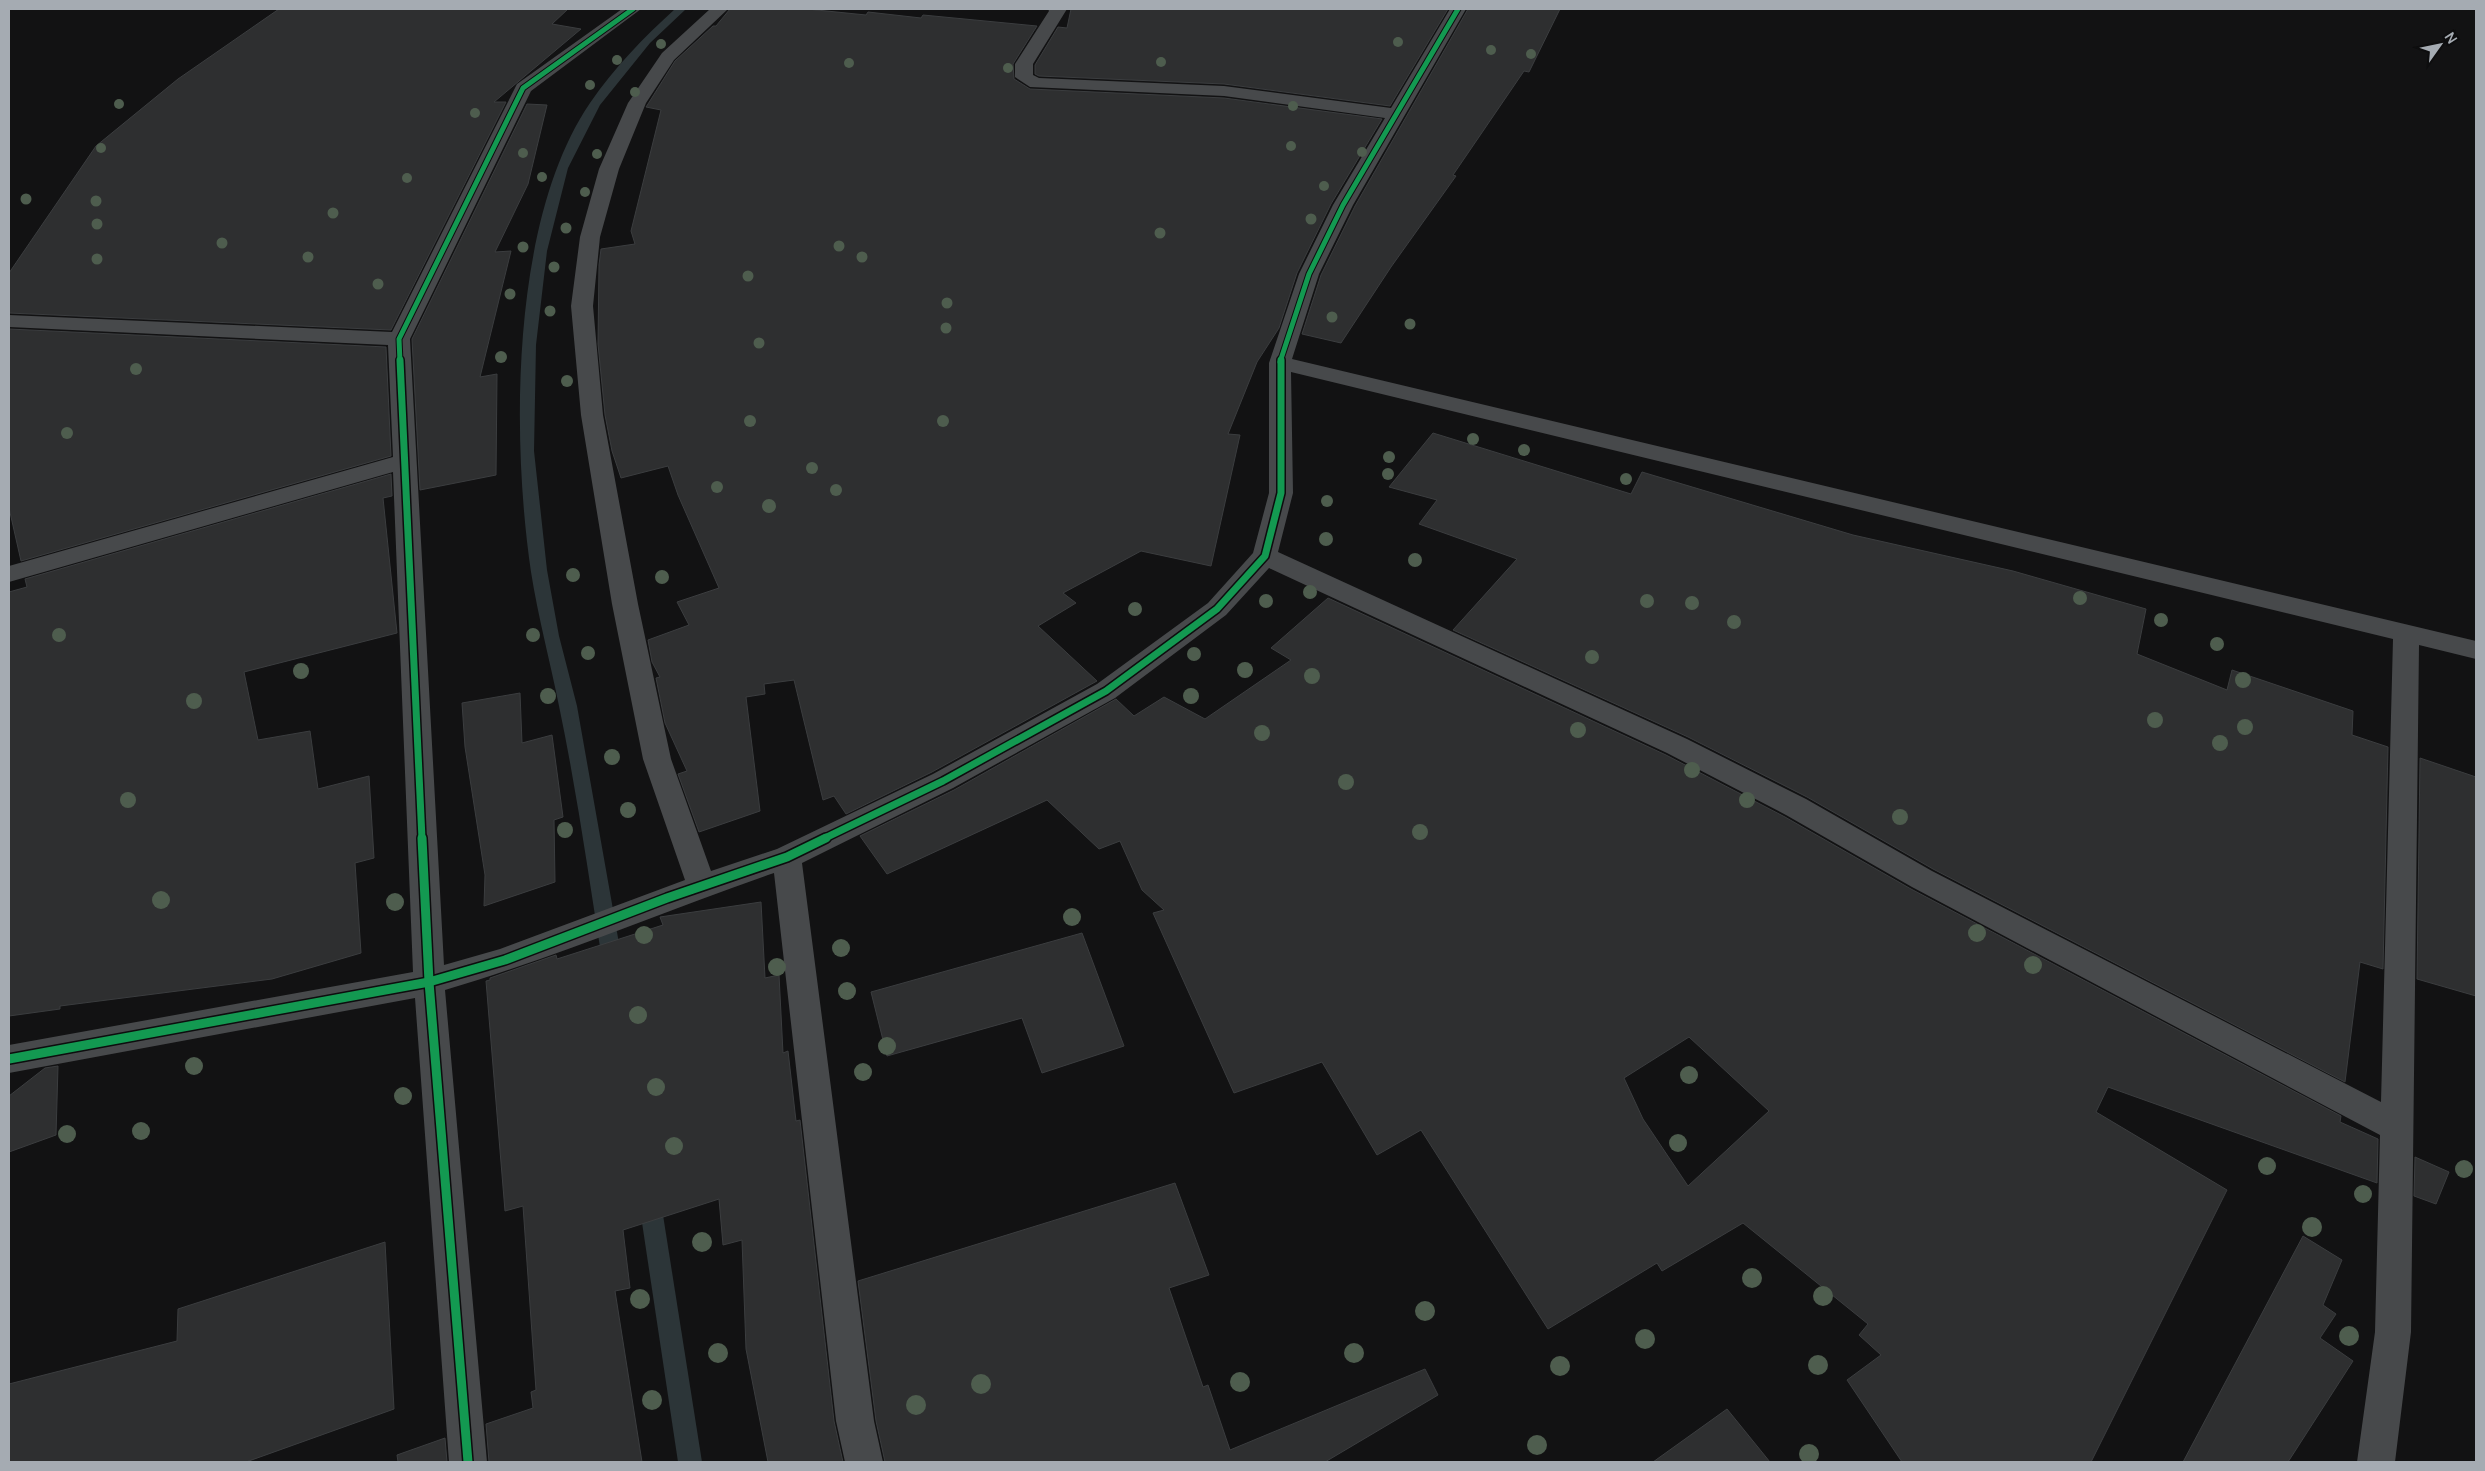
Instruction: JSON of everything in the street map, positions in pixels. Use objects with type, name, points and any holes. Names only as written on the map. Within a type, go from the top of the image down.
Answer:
[{"type":"street","points":[[468,1462],[429,982],[399,339],[523,88],[633,9]]},
{"type":"street","points":[[702,886],[657,759],[625,604],[592,416],[582,306],[590,237],[609,169],[636,103],[668,57],[720,9]]},
{"type":"street","points":[[1058,9],[1024,64],[1024,76],[1036,83],[1224,91],[1398,114]]},
{"type":"street","points":[[9,1059],[429,982],[505,960],[667,898],[786,857],[942,781],[1106,691],[1216,610],[1265,556],[1281,493],[1280,363],[1309,274],[1343,205],[1458,9]]},
{"type":"street","points":[[9,321],[399,339]]},
{"type":"street","points":[[1280,363],[2476,650]]},
{"type":"street","points":[[9,574],[404,461]]},
{"type":"street","points":[[1265,556],[1677,746],[1796,807],[1931,883],[2397,1127]]},
{"type":"street","points":[[2376,1462],[2393,1332],[2406,633]]},
{"type":"street","points":[[786,857],[855,1421],[864,1462]]},
{"type":"building","points":[[279,9],[568,9],[552,24],[581,29],[494,102],[506,102],[391,330],[9,313],[9,273],[96,146],[178,79]]},
{"type":"building","points":[[730,9],[807,9],[866,15],[868,12],[921,18],[923,15],[1037,26],[1013,64],[1014,79],[1030,89],[1224,98],[1382,119],[1331,204],[1297,273],[1279,328],[1257,362],[1228,434],[1240,435],[1211,566],[1141,551],[1063,593],[1076,603],[1038,626],[1097,681],[932,772],[846,814],[834,796],[823,800],[794,680],[764,684],[765,694],[746,697],[760,811],[699,832],[678,774],[687,771],[665,723],[656,678],[660,677],[652,662],[648,640],[689,625],[677,602],[719,588],[678,495],[668,466],[621,478],[612,451],[605,415],[598,344],[599,265],[601,249],[635,244],[631,231],[661,110],[646,107],[675,61],[713,26],[716,26]]},
{"type":"building","points":[[1071,9],[1448,9],[1390,106],[1224,84],[1039,76],[1035,74],[1035,65],[1058,27],[1067,28]]},
{"type":"building","points":[[1468,9],[1560,9],[1529,72],[1524,71],[1453,175],[1456,176],[1391,267],[1341,343],[1302,334],[1321,275],[1355,206]]},
{"type":"building","points":[[527,104],[547,105],[528,184],[495,252],[511,251],[480,377],[497,374],[496,475],[420,490],[412,339]]},
{"type":"building","points":[[9,329],[386,347],[391,456],[21,561],[9,508]]},
{"type":"building","points":[[1433,433],[1631,494],[1642,472],[1853,535],[2013,571],[2146,609],[2137,654],[2227,690],[2232,670],[2353,711],[2352,735],[2388,747],[2383,969],[2360,962],[2345,1082],[1933,869],[1807,797],[1688,737],[1453,630],[1517,559],[1419,524],[1437,500],[1389,487]]},
{"type":"building","points":[[391,474],[392,496],[383,498],[397,633],[244,672],[258,740],[310,731],[318,789],[369,776],[374,858],[355,863],[361,953],[272,979],[60,1006],[60,1009],[9,1016],[9,592],[27,587],[25,579]]},
{"type":"building","points":[[1328,598],[1666,755],[1785,817],[1911,889],[2341,1116],[2340,1122],[2378,1139],[2377,1183],[2108,1087],[2096,1112],[2227,1190],[2091,1462],[1902,1462],[1847,1380],[1881,1355],[1859,1335],[1868,1324],[1743,1223],[1662,1271],[1657,1263],[1548,1329],[1421,1130],[1377,1155],[1322,1062],[1234,1093],[1153,913],[1164,910],[1142,890],[1120,841],[1099,849],[1047,800],[887,874],[860,836],[954,790],[1116,699],[1134,716],[1164,697],[1205,719],[1291,660],[1271,648]],"holes":[[[1689,1037],[1769,1111],[1688,1186],[1643,1119],[1624,1078]]]},
{"type":"building","points":[[520,693],[522,743],[552,735],[563,817],[554,820],[555,882],[484,906],[485,875],[465,747],[462,703]]},
{"type":"building","points":[[2420,758],[2476,777],[2476,996],[2417,979]]},
{"type":"building","points":[[761,902],[765,978],[779,975],[783,1053],[788,1051],[796,1121],[800,1120],[834,1421],[843,1462],[768,1462],[746,1349],[742,1240],[723,1245],[719,1199],[623,1230],[630,1288],[615,1291],[642,1462],[489,1462],[486,1424],[533,1408],[531,1392],[536,1390],[523,1206],[505,1211],[486,981],[556,955],[557,959],[663,925],[660,917]]},
{"type":"building","points":[[1082,933],[1124,1046],[1042,1073],[1022,1018],[887,1056],[871,992]]},
{"type":"building","points":[[58,1066],[56,1135],[9,1152],[9,1096],[45,1068]]},
{"type":"building","points":[[2415,1157],[2449,1172],[2436,1204],[2414,1196]]},
{"type":"building","points":[[1175,1183],[1209,1275],[1169,1288],[1203,1387],[1208,1385],[1230,1450],[1425,1369],[1438,1395],[1325,1462],[885,1462],[876,1421],[858,1281]]},
{"type":"building","points":[[2303,1236],[2342,1260],[2323,1305],[2336,1314],[2320,1338],[2353,1361],[2288,1462],[2183,1462]]},
{"type":"building","points":[[385,1242],[394,1409],[246,1462],[9,1462],[9,1384],[177,1341],[178,1309]]},
{"type":"building","points":[[1727,1409],[1770,1462],[1653,1462]]},
{"type":"building","points":[[445,1438],[447,1462],[398,1462],[397,1455]]},
{"type":"waterway","points":[[613,966],[568,706],[551,636],[539,570],[527,451],[529,345],[541,251],[562,168],[595,104],[646,41],[681,9]]},
{"type":"waterway","points":[[649,1196],[690,1462]]},
{"type":"cycle path","points":[[468,1462],[429,982],[399,339],[523,88],[633,9]]},
{"type":"cycle path","points":[[9,1059],[429,982],[505,960],[667,898],[787,857],[943,781],[1106,691],[1217,609],[1265,556],[1281,493],[1280,363],[1309,274],[1343,205],[1458,9]]}]
